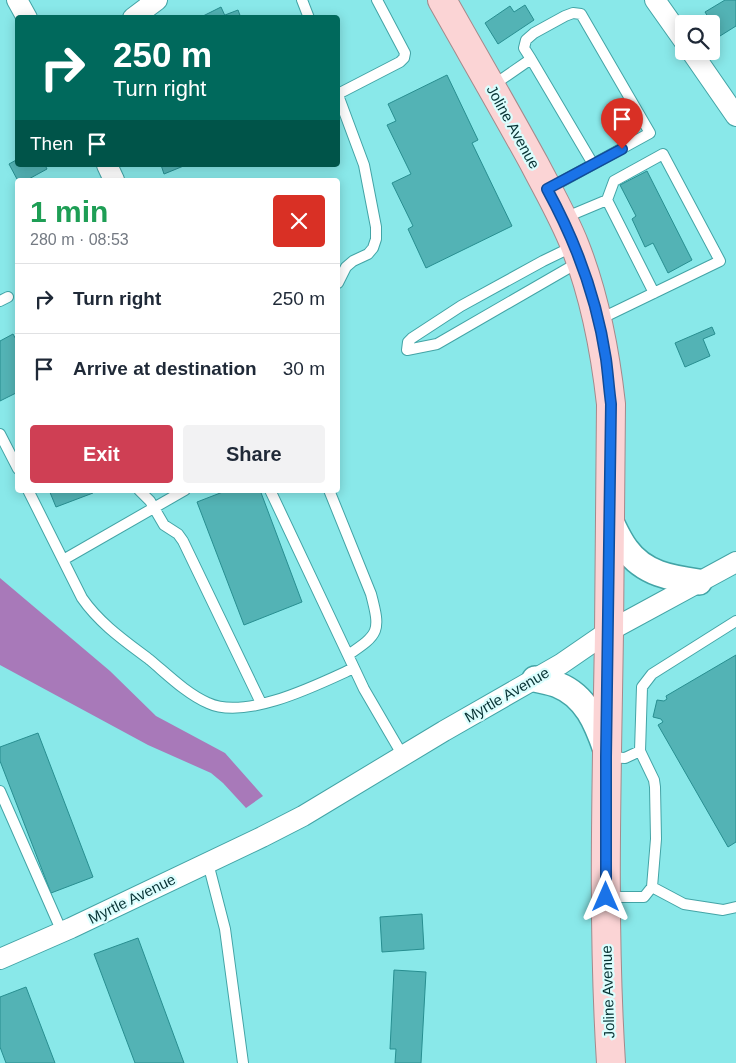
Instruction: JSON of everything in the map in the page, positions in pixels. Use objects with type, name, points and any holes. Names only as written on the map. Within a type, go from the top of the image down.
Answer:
[{"type":"main road","name":"Joline Avenue","points":[[442,0],[562,219],[578,254],[593,298],[606,358],[611,404],[606,754],[607,1002],[611,1063]]},
{"type":"street","points":[[17,0],[26,15]]},
{"type":"street","points":[[136,15],[157,0]]},
{"type":"street","points":[[655,0],[675,29]]},
{"type":"street","points":[[697,60],[736,116]]},
{"type":"street","points":[[609,518],[625,549],[636,561],[656,573],[699,582]]},
{"type":"street","name":"Myrtle Avenue","points":[[0,959],[62,932],[276,830],[561,664],[609,630],[736,562]]},
{"type":"street","points":[[535,679],[559,685],[589,710],[598,727],[606,754]]},
{"type":"lane","points":[[302,0],[308,15]]},
{"type":"lane","points":[[340,93],[400,62],[404,58],[405,53],[377,0]]},
{"type":"lane","points":[[547,189],[593,164],[650,133],[581,14],[573,13],[534,33],[526,40],[524,48],[593,164]]},
{"type":"lane","points":[[491,87],[531,59]]},
{"type":"lane","points":[[340,99],[364,165],[376,227],[376,240],[368,254],[353,261],[346,267],[340,279]]},
{"type":"lane","points":[[562,219],[607,200],[614,181],[663,154],[720,261],[598,321]]},
{"type":"lane","points":[[607,200],[654,293]]},
{"type":"lane","points":[[578,254],[437,344],[407,350],[408,342],[412,338],[461,306],[543,261],[578,254]]},
{"type":"lane","points":[[0,434],[15,463]]},
{"type":"lane","points":[[30,493],[82,598],[92,613],[108,628],[190,692],[208,703],[219,707],[244,708],[301,692],[354,668]]},
{"type":"lane","points":[[141,493],[150,501],[164,525],[178,534],[183,541],[261,703]]},
{"type":"lane","points":[[63,560],[180,493]]},
{"type":"lane","points":[[271,493],[364,689],[403,756]]},
{"type":"lane","points":[[331,493],[371,594],[376,612],[377,626],[374,635],[369,641],[348,655]]},
{"type":"lane","points":[[606,897],[644,897],[652,887],[656,839],[655,788],[654,780],[640,751],[642,686],[652,674],[736,622]]},
{"type":"lane","points":[[606,754],[625,758],[640,751]]},
{"type":"lane","points":[[0,791],[62,932]]},
{"type":"lane","points":[[208,863],[225,929],[243,1063]]},
{"type":"lane","points":[[652,887],[684,904],[723,910],[736,907]]},
{"type":"shaded area","points":[[0,578],[110,671],[156,716],[225,753],[263,796],[246,808],[211,773],[148,745],[0,665]]},
{"type":"building","points":[[725,0],[736,0],[736,26],[720,36],[720,15],[707,15],[705,12]]},
{"type":"building","points":[[525,5],[534,20],[498,44],[485,23],[510,6],[514,12]]},
{"type":"building","points":[[221,7],[225,15],[205,15]]},
{"type":"building","points":[[238,10],[240,15],[225,15]]},
{"type":"building","points":[[447,75],[478,140],[472,143],[512,226],[426,268],[408,229],[413,226],[392,183],[411,174],[387,125],[396,121],[388,104]]},
{"type":"building","points":[[15,161],[15,167],[46,167],[47,169],[31,178],[16,178],[9,164]]},
{"type":"building","points":[[162,167],[181,167],[164,174]]},
{"type":"building","points":[[647,171],[692,260],[668,273],[653,243],[645,247],[632,219],[636,216],[620,185]]},
{"type":"building","points":[[712,327],[715,334],[703,339],[710,356],[685,367],[675,343]]},
{"type":"building","points":[[13,334],[15,338],[15,394],[0,401],[0,341]]},
{"type":"building","points":[[50,493],[93,493],[56,507]]},
{"type":"building","points":[[220,493],[261,493],[302,602],[244,625],[197,502]]},
{"type":"building","points":[[736,655],[736,842],[728,847],[658,725],[663,722],[661,719],[653,717],[657,700],[664,701],[667,699],[666,696]]},
{"type":"building","points":[[38,733],[93,877],[51,893],[0,761],[0,747]]},
{"type":"building","points":[[422,914],[424,949],[382,952],[380,917]]},
{"type":"building","points":[[138,938],[184,1063],[135,1063],[94,954]]},
{"type":"building","points":[[394,970],[426,972],[421,1063],[395,1063],[396,1049],[390,1049]]},
{"type":"building","points":[[26,987],[55,1063],[6,1063],[0,1047],[0,997]]},
{"type":"route","points":[[606,897],[611,404],[606,358],[593,298],[575,246],[547,189],[622,149]]}]
